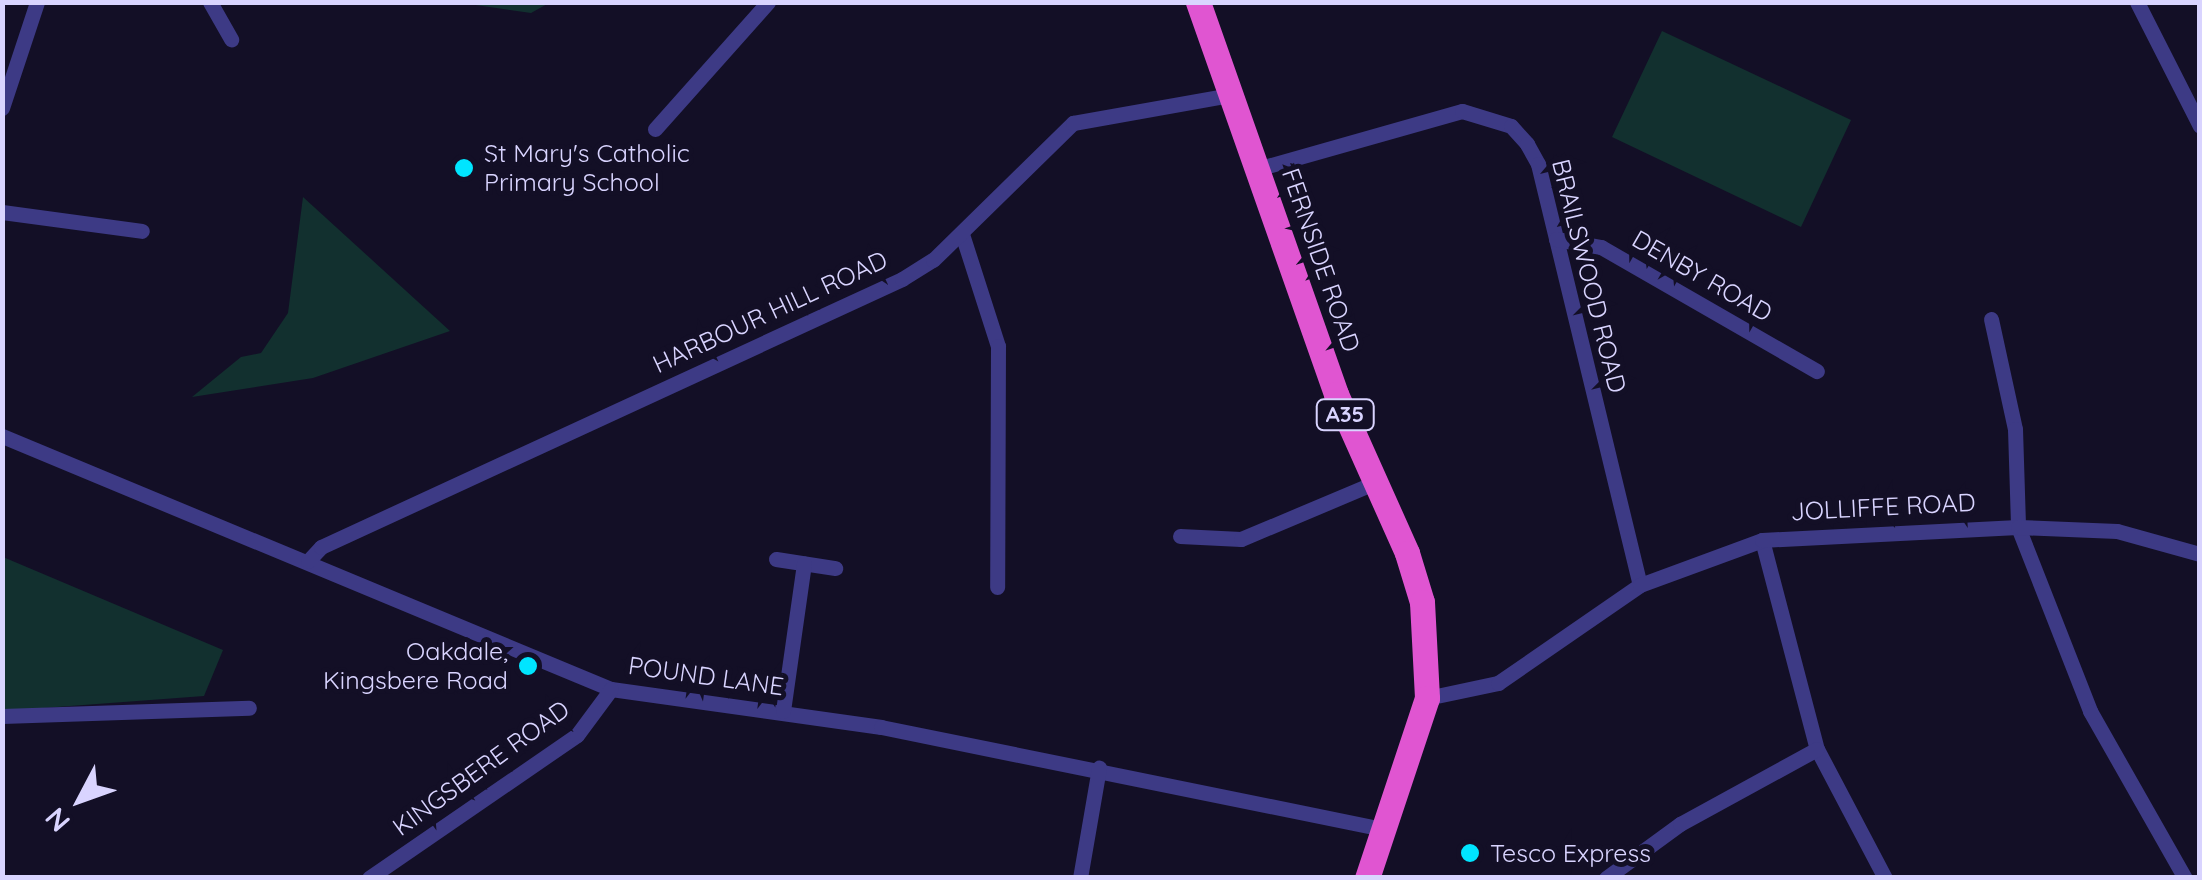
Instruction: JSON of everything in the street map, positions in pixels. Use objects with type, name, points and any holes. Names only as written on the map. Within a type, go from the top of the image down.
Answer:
[{"type":"highway","name":"FERNSIDE ROAD","points":[[1198,2],[1257,170],[1422,602],[1427,698],[1367,878]]},
{"type":"street","points":[[2,108],[36,2]]},
{"type":"street","points":[[210,2],[231,39]]},
{"type":"street","points":[[654,129],[768,2]]},
{"type":"street","points":[[2138,2],[2200,126]]},
{"type":"street","name":"HARBOUR HILL ROAD","points":[[308,561],[321,547],[902,279],[962,234],[1074,123],[1230,95]]},
{"type":"street","name":"BRAILSWOOD ROAD","points":[[1257,170],[1434,117],[1488,115],[1527,144],[1556,239],[1640,585]]},
{"type":"street","points":[[2,212],[142,231]]},
{"type":"street","points":[[962,234],[998,346],[996,587]]},
{"type":"street","name":"DENBY ROAD","points":[[1556,239],[1601,247],[1817,371]]},
{"type":"street","points":[[1991,319],[2015,430],[2018,526],[2090,711],[2184,878]]},
{"type":"street","name":"POUND LANE","points":[[2,436],[611,689],[783,711],[1099,768],[1383,829]]},
{"type":"street","points":[[1180,536],[1241,539],[1374,482]]},
{"type":"street","name":"JOLLIFFE ROAD","points":[[1427,698],[1498,683],[1640,585],[1762,540],[2018,526],[2117,531],[2200,554]]},
{"type":"street","points":[[1762,540],[1818,749],[1884,878]]},
{"type":"street","points":[[776,559],[835,568]]},
{"type":"street","points":[[783,711],[804,563]]},
{"type":"street","name":"KINGSBERE ROAD","points":[[369,878],[577,735],[611,689]]},
{"type":"street","points":[[2,716],[249,708]]},
{"type":"street","points":[[1606,878],[1680,824],[1818,749]]},
{"type":"street","points":[[1080,878],[1099,768]]},
{"type":"green space","points":[[462,3],[549,3],[531,13]]},
{"type":"green space","points":[[1662,31],[1851,120],[1801,227],[1612,137]]},
{"type":"green space","points":[[303,197],[450,331],[313,378],[192,397],[241,357],[261,353],[288,313]]},
{"type":"green space","points":[[3,557],[223,650],[204,696],[3,711]]},
{"type":"place","name":"St Mary's Catholic Primary School","points":[[464,168]]},
{"type":"place","name":"Oakdale, Kingsbere Road","points":[[528,666]]},
{"type":"place","name":"Tesco Express","points":[[1470,853]]}]
